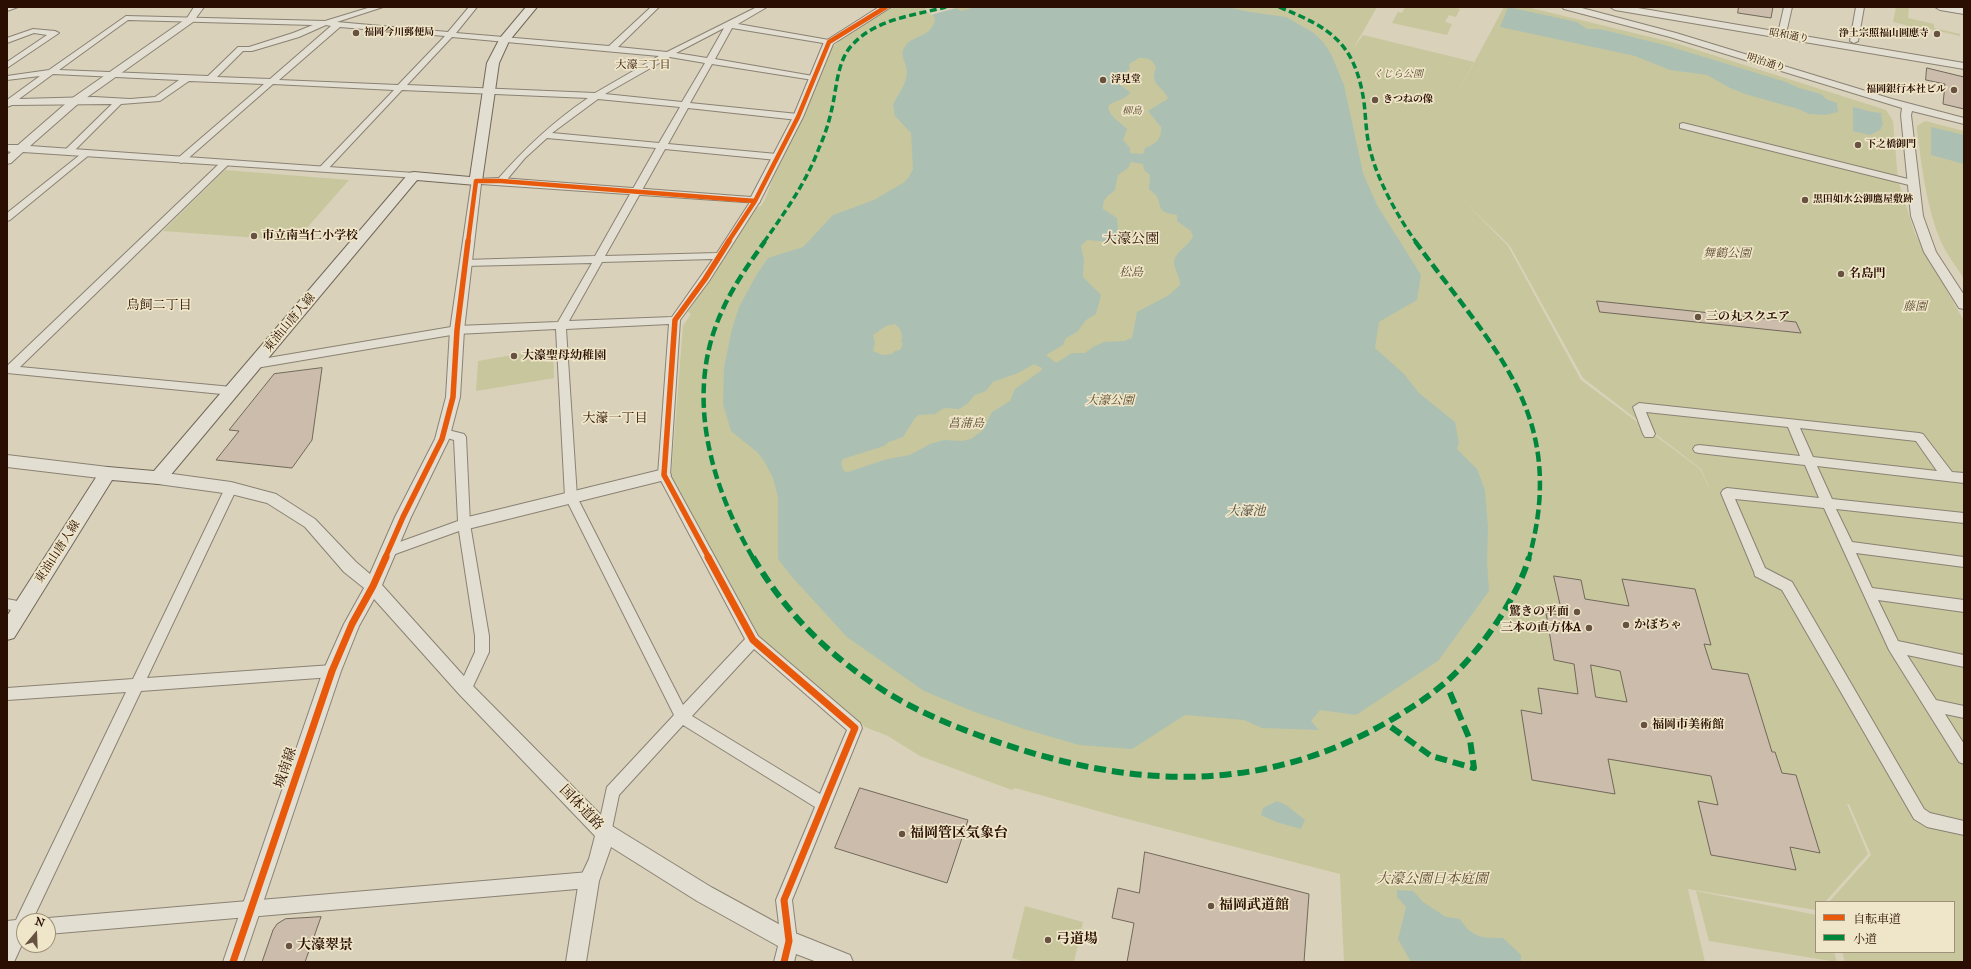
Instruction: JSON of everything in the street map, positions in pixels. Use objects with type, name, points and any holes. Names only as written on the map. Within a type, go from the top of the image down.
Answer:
[{"type":"main road","points":[[414,176],[476,181],[493,63],[504,40],[532,7]]},
{"type":"main road","name":"東油山唐人線","points":[[158,478],[414,176]]},
{"type":"main road","points":[[108,473],[158,478]]},
{"type":"main road","name":"東油山唐人線","points":[[7,632],[15,606],[108,473]]},
{"type":"street","points":[[7,9],[14,7]]},
{"type":"street","points":[[7,162],[75,101],[190,20],[199,7]]},
{"type":"street","points":[[209,80],[241,49],[249,49],[296,35],[325,23],[379,7]]},
{"type":"street","points":[[323,169],[449,36],[473,7]]},
{"type":"street","points":[[611,49],[655,7]]},
{"type":"street","points":[[763,7],[730,26],[661,146],[561,326],[571,497],[682,717],[824,804]]},
{"type":"street","name":"明治通り","points":[[1567,7],[1673,35],[1907,107],[1964,121]]},
{"type":"street","name":"昭和通り","points":[[1615,7],[1673,11],[1964,59]]},
{"type":"street","name":"昭和通り","points":[[1654,7],[1964,66]]},
{"type":"street","points":[[1783,29],[1788,7]]},
{"type":"street","points":[[1854,41],[1860,7]]},
{"type":"street","points":[[1940,7],[1964,11]]},
{"type":"street","points":[[784,962],[788,941],[784,900],[855,728],[753,640],[664,475],[675,320],[705,278],[755,201],[798,117],[829,42],[882,8]]},
{"type":"street","points":[[1673,11],[1673,35]]},
{"type":"street","points":[[8,103],[126,18],[325,23],[449,36],[668,54],[813,78]]},
{"type":"street","points":[[181,160],[337,25]]},
{"type":"street","points":[[501,181],[545,135],[595,96],[668,54],[720,27],[730,26],[829,42]]},
{"type":"street","points":[[7,41],[33,31],[55,33],[7,66]]},
{"type":"street","points":[[7,78],[52,72],[595,96],[798,117]]},
{"type":"street","points":[[8,103],[75,101],[118,102],[157,99],[187,78]]},
{"type":"street","points":[[70,151],[118,102]]},
{"type":"street","points":[[1907,107],[1906,115],[1917,216],[1930,252],[1964,305]]},
{"type":"street","points":[[1683,126],[1913,183]]},
{"type":"street","points":[[545,135],[777,157]]},
{"type":"street","points":[[7,148],[86,152],[224,164],[323,169],[414,176]]},
{"type":"street","points":[[7,218],[86,152]]},
{"type":"street","points":[[9,371],[224,164]]},
{"type":"street","points":[[476,181],[501,181],[755,201]]},
{"type":"street","name":"城南線","points":[[233,962],[332,671],[352,624],[373,586],[387,552],[444,433],[454,397],[457,330],[476,181]]},
{"type":"street","points":[[465,263],[718,256]]},
{"type":"street","points":[[256,364],[457,330],[675,320]]},
{"type":"street","points":[[9,371],[232,391]]},
{"type":"street","points":[[1650,434],[1639,407],[1919,437],[1948,476]]},
{"type":"street","points":[[1792,424],[1868,593],[1894,646],[1964,757]]},
{"type":"street","points":[[444,433],[460,437],[464,524],[482,636],[482,652],[465,688]]},
{"type":"street","points":[[1699,449],[1964,478]]},
{"type":"street","points":[[7,462],[108,473]]},
{"type":"street","points":[[387,552],[464,524],[664,475]]},
{"type":"street","name":"国体道路","points":[[158,478],[231,488],[271,498],[310,523],[350,567],[373,586],[465,688],[605,833],[704,894],[788,941],[843,962]]},
{"type":"street","points":[[26,913],[231,488]]},
{"type":"street","points":[[1964,518],[1827,502],[1726,493],[1760,572],[1787,586],[1919,814],[1927,820],[1964,828]]},
{"type":"street","points":[[1848,547],[1964,562]]},
{"type":"street","points":[[1868,593],[1964,606]]},
{"type":"street","points":[[576,962],[589,880],[598,860],[605,833],[612,792],[753,640]]},
{"type":"street","points":[[1894,646],[1964,661]]},
{"type":"street","points":[[7,694],[332,671]]},
{"type":"street","points":[[1931,705],[1964,712]]},
{"type":"street","points":[[56,925],[589,880]]},
{"type":"street","points":[[7,958],[16,936]]},
{"type":"green space","name":"大濠公園","points":[[888,7],[1377,7],[1353,49],[1363,35],[1474,62],[1447,113],[1504,7],[1527,7],[1675,43],[1886,110],[1893,121],[1898,180],[1915,234],[1964,321],[1964,962],[1845,962],[1842,953],[1955,953],[1955,901],[1830,901],[1871,855],[1849,804],[1847,804],[1868,854],[1826,901],[1815,901],[1815,910],[1688,889],[1705,962],[1344,962],[1340,874],[1112,815],[1015,788],[1012,790],[920,756],[888,736],[865,727],[760,638],[671,478],[683,326],[691,314],[688,312],[754,208],[761,206],[804,112],[829,45],[834,46],[839,42],[837,41]],"holes":[[[1463,200],[1510,246],[1583,378],[1701,469],[1713,496],[1700,469],[1581,380],[1508,246]]]},
{"type":"green space","points":[[1405,7],[1453,7],[1460,9],[1456,17],[1449,15],[1445,22],[1452,24],[1447,35],[1392,23],[1398,12],[1402,13]]},
{"type":"green space","points":[[1896,7],[1909,7],[1908,18],[1934,24],[1934,28],[1960,34],[1960,36],[1926,28],[1926,35],[1906,31],[1906,25],[1893,22]]},
{"type":"green space","points":[[1925,121],[1964,131],[1964,279],[1941,242],[1928,201],[1917,130],[1917,126]]},
{"type":"green space","points":[[225,170],[349,180],[298,238],[258,238],[163,231]]},
{"type":"green space","points":[[553,348],[554,378],[476,391],[478,361]]},
{"type":"green space","points":[[1696,891],[1815,915],[1815,953],[1834,953],[1837,962],[1709,941]]},
{"type":"green space","name":"弓道場","points":[[1025,906],[1083,922],[1074,962],[1025,962],[1012,958]]},
{"type":"water","name":"大濠池","points":[[922,7],[954,7],[961,11],[975,7],[1227,7],[1286,17],[1314,33],[1324,43],[1332,56],[1344,85],[1363,173],[1377,205],[1421,275],[1417,300],[1379,322],[1375,348],[1404,374],[1419,393],[1455,422],[1459,443],[1457,449],[1477,469],[1485,490],[1488,528],[1487,562],[1489,591],[1438,661],[1356,715],[1320,710],[1311,721],[1319,730],[1262,728],[1244,720],[1185,715],[1132,749],[1079,745],[1024,729],[972,711],[924,691],[847,637],[792,577],[778,559],[778,497],[773,478],[764,461],[757,452],[731,431],[723,404],[724,367],[732,329],[739,307],[757,274],[768,258],[803,247],[833,215],[874,200],[903,183],[909,177],[913,169],[911,133],[895,116],[893,105],[906,81],[907,76],[907,68],[902,54],[904,48],[912,40],[929,31],[935,20],[934,16]],"holes":[[[1139,58],[1152,61],[1156,68],[1154,74],[1155,82],[1168,98],[1148,111],[1161,127],[1161,131],[1158,140],[1145,148],[1143,154],[1130,153],[1130,148],[1123,140],[1127,129],[1112,115],[1109,108],[1109,105],[1128,95],[1130,92],[1119,84],[1119,78],[1130,69],[1129,64]],[[1131,162],[1143,164],[1144,170],[1150,175],[1149,189],[1157,196],[1160,207],[1163,211],[1177,215],[1177,221],[1191,231],[1193,236],[1191,240],[1176,256],[1174,264],[1180,285],[1169,295],[1137,312],[1132,338],[1124,341],[1104,342],[1085,353],[1072,353],[1056,363],[1046,355],[1063,345],[1066,338],[1077,332],[1086,320],[1096,314],[1101,295],[1083,277],[1084,260],[1081,246],[1087,240],[1110,242],[1115,240],[1118,230],[1117,218],[1103,209],[1103,203],[1115,190],[1118,175],[1128,168]],[[895,324],[897,326],[901,332],[901,342],[903,344],[900,350],[895,351],[892,354],[883,355],[873,351],[875,343],[873,335],[886,326]],[[1034,364],[1042,368],[1042,370],[1015,389],[1010,401],[992,412],[983,430],[971,439],[961,441],[944,440],[930,444],[910,455],[887,459],[848,472],[844,471],[841,464],[843,459],[884,446],[889,442],[903,437],[915,418],[919,415],[935,414],[944,408],[959,409],[967,404],[975,395],[986,391],[993,382],[1018,373]]]},
{"type":"water","points":[[1508,7],[1577,22],[1587,29],[1600,29],[1665,45],[1786,82],[1799,88],[1821,94],[1826,99],[1837,103],[1838,112],[1825,115],[1809,114],[1798,109],[1745,94],[1730,88],[1707,75],[1670,70],[1635,56],[1500,27]]},
{"type":"water","points":[[1853,107],[1871,112],[1882,113],[1883,124],[1880,130],[1870,135],[1853,131]]},
{"type":"water","points":[[1931,127],[1964,135],[1964,164],[1931,155]]},
{"type":"water","points":[[1277,801],[1286,805],[1305,820],[1301,829],[1276,822],[1261,815],[1263,808]]},
{"type":"water","points":[[1397,890],[1413,891],[1423,902],[1446,917],[1460,919],[1469,930],[1478,936],[1503,938],[1521,955],[1521,962],[1411,962],[1398,939],[1406,907],[1397,897]]},
{"type":"pier","points":[[929,7],[956,8],[931,15],[924,9]]},
{"type":"building","points":[[1739,7],[1773,7],[1771,18],[1738,13]]},
{"type":"building","name":"福岡銀行本社ビル","points":[[1927,68],[1964,77],[1964,109],[1943,104],[1945,84],[1926,80]]},
{"type":"building","name":"三の丸スクエア","points":[[1597,301],[1796,322],[1801,333],[1600,312]]},
{"type":"building","points":[[322,368],[312,440],[292,468],[216,460],[239,431],[229,430],[274,374]]},
{"type":"building","name":"福岡市美術館","points":[[1554,576],[1581,580],[1585,599],[1629,606],[1622,579],[1695,589],[1711,645],[1704,644],[1712,669],[1748,674],[1772,752],[1775,752],[1782,773],[1796,775],[1820,853],[1790,847],[1796,870],[1711,855],[1698,801],[1718,805],[1711,776],[1608,759],[1615,794],[1532,780],[1521,710],[1542,714],[1538,688],[1578,694],[1574,664],[1554,660],[1546,613],[1562,615]],"holes":[[[1591,665],[1620,671],[1627,702],[1596,697]]]},
{"type":"building","name":"福岡管区気象台","points":[[860,788],[968,820],[947,883],[835,848]]},
{"type":"building","name":"福岡武道館","points":[[1145,852],[1309,894],[1304,962],[1127,962],[1134,923],[1112,918],[1118,888],[1139,893]]},
{"type":"building","name":"大濠翠景","points":[[321,917],[305,962],[262,962],[273,930],[277,924],[285,919]]},
{"type":"marked path","points":[[946,7],[897,20],[873,29],[853,43],[847,50],[840,68],[828,124],[810,170],[796,195],[735,287],[722,312],[712,338],[705,367],[703,388],[706,431],[714,472],[738,531],[760,570],[786,607],[831,651],[870,682],[899,700],[944,722],[1017,749],[1095,769],[1147,776],[1174,777],[1201,777],[1233,774],[1265,769],[1297,761],[1328,751],[1357,738],[1414,706],[1440,687],[1461,667],[1474,652],[1501,614],[1510,601],[1523,575],[1528,562],[1535,532],[1539,490],[1537,452],[1533,427],[1519,390],[1507,366],[1492,343],[1412,237],[1383,185],[1370,152],[1364,101],[1359,79],[1340,42],[1325,28],[1302,16],[1279,7]]},
{"type":"marked path","points":[[1391,727],[1431,756],[1474,768],[1470,740],[1448,688]]},
{"type":"cycle path","points":[[784,962],[789,941],[784,900],[855,728],[753,640],[664,475],[675,320],[705,279],[755,201],[798,117],[829,42],[886,7]]},
{"type":"cycle path","points":[[233,962],[332,671],[352,624],[373,586],[403,517],[442,439],[453,397],[457,330],[476,181],[501,181],[755,201]]},
{"type":"place","name":"福岡今川郵便局","points":[[356,33]]},
{"type":"place","name":"浄土宗照福山圓應寺","points":[[1937,34]]},
{"type":"place","name":"浮見堂","points":[[1103,80]]},
{"type":"place","name":"福岡銀行本社ビル","points":[[1954,90]]},
{"type":"place","name":"きつねの像","points":[[1375,100]]},
{"type":"place","name":"下之橋御門","points":[[1858,145]]},
{"type":"place","name":"黒田如水公御鷹屋敷跡","points":[[1805,200]]},
{"type":"place","name":"市立南当仁小学校","points":[[254,236]]},
{"type":"place","name":"名島門","points":[[1841,274]]},
{"type":"place","name":"三の丸スクエア","points":[[1698,317]]},
{"type":"place","name":"大濠聖母幼稚園","points":[[514,356]]},
{"type":"place","name":"驚きの平面","points":[[1577,612]]},
{"type":"place","name":"かぼちゃ","points":[[1626,625]]},
{"type":"place","name":"三本の直方体A","points":[[1589,628]]},
{"type":"place","name":"福岡市美術館","points":[[1644,725]]},
{"type":"place","name":"福岡管区気象台","points":[[902,834]]},
{"type":"place","name":"福岡武道館","points":[[1211,906]]},
{"type":"place","name":"弓道場","points":[[1048,940]]},
{"type":"place","name":"大濠翠景","points":[[289,946]]},
{"type":"district","name":"大濠二丁目","points":[[643,65]]},
{"type":"district","name":"大濠公園","points":[[1131,240]]},
{"type":"district","name":"鳥飼二丁目","points":[[159,306]]},
{"type":"district","name":"大濠一丁目","points":[[615,419]]},
{"type":"park label","name":"くじら公園","points":[[1398,75]]},
{"type":"park label","name":"柳島","points":[[1132,112]]},
{"type":"park label","name":"舞鶴公園","points":[[1727,254]]},
{"type":"park label","name":"松島","points":[[1131,273]]},
{"type":"park label","name":"藤園","points":[[1915,307]]},
{"type":"park label","name":"菖蒲島","points":[[966,424]]},
{"type":"park label","name":"大濠公園日本庭園","points":[[1432,880]]}]
